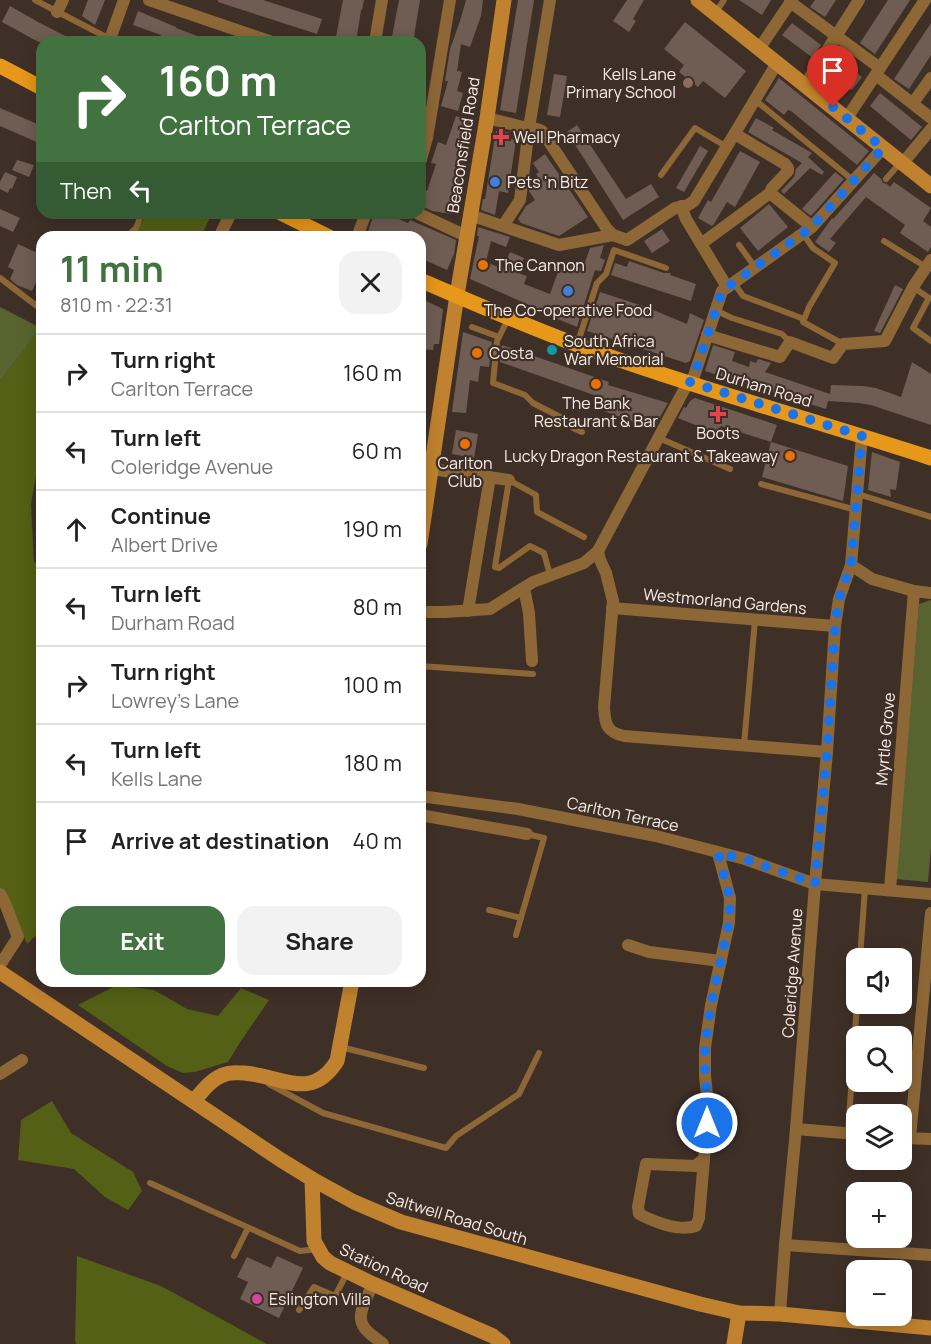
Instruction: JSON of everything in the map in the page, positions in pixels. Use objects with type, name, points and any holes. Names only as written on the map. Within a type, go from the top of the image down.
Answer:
[{"type":"main road","points":[[0,66],[36,85]]},
{"type":"main road","points":[[296,219],[318,231]]},
{"type":"main road","name":"Durham Road","points":[[426,282],[577,345],[931,458]]},
{"type":"street","points":[[111,36],[124,0]]},
{"type":"street","points":[[149,0],[254,36]]},
{"type":"street","points":[[376,36],[382,0]]},
{"type":"street","points":[[426,142],[450,0]]},
{"type":"street","name":"Beaconsfield Road","points":[[426,503],[456,295],[487,118],[504,0]]},
{"type":"street","points":[[503,226],[520,200],[550,0]]},
{"type":"street","points":[[698,0],[931,186]]},
{"type":"street","points":[[805,85],[859,0]]},
{"type":"street","points":[[847,118],[925,0]]},
{"type":"street","points":[[759,49],[791,1],[878,71],[931,118]]},
{"type":"street","points":[[470,215],[559,244],[613,235],[627,240],[675,208],[688,206],[694,201],[777,63]]},
{"type":"street","points":[[913,103],[931,78]]},
{"type":"street","points":[[487,118],[543,131],[613,235]]},
{"type":"street","points":[[901,163],[931,129]]},
{"type":"street","points":[[701,244],[770,193],[788,171],[785,164],[735,134]]},
{"type":"street","points":[[426,612],[490,609],[533,582],[584,563],[598,551],[685,388],[694,376],[722,291],[807,231],[883,148]]},
{"type":"street","points":[[770,193],[807,231]]},
{"type":"street","points":[[681,206],[701,244],[730,284]]},
{"type":"street","points":[[426,217],[466,236]]},
{"type":"street","points":[[707,335],[780,357],[790,342],[833,358],[843,344],[885,341],[913,287],[929,264]]},
{"type":"street","name":"Coleridge Avenue","points":[[780,1314],[827,752],[835,626],[839,598],[851,565],[862,436]]},
{"type":"street","points":[[431,469],[509,480]]},
{"type":"street","points":[[468,611],[490,477]]},
{"type":"street","points":[[598,551],[613,601],[604,707],[609,730],[624,736],[827,752]]},
{"type":"street","points":[[851,565],[872,579],[914,591],[931,593]]},
{"type":"street","points":[[524,588],[529,613],[533,667]]},
{"type":"street","name":"Myrtle Grove","points":[[890,890],[914,591]]},
{"type":"street","name":"Westmorland Gardens","points":[[612,608],[835,626]]},
{"type":"street","name":"Carlton Terrace","points":[[426,797],[518,809],[656,836],[745,859],[815,884],[931,894]]},
{"type":"street","points":[[426,816],[527,834]]},
{"type":"street","points":[[704,1160],[696,1166],[646,1164],[638,1207],[639,1214],[656,1222],[690,1228],[696,1226],[699,1218],[704,1160],[708,1104],[705,1048],[711,1005],[729,923],[730,898],[718,853]]},
{"type":"street","points":[[0,894],[18,937],[0,965]]},
{"type":"street","points":[[910,1104],[931,913]]},
{"type":"street","points":[[628,945],[649,952],[721,961]]},
{"type":"street","name":"Saltwell Road South","points":[[0,972],[312,1179],[354,1202],[401,1222],[739,1313],[780,1314],[931,1328]]},
{"type":"street","points":[[194,1101],[207,1085],[225,1074],[235,1072],[308,1084],[321,1080],[337,1061],[351,987]]},
{"type":"street","points":[[0,1074],[22,1060]]},
{"type":"street","points":[[796,1128],[846,1132]]},
{"type":"street","points":[[912,1138],[931,1139]]},
{"type":"street","points":[[312,1179],[316,1245]]},
{"type":"street","name":"Station Road","points":[[316,1245],[330,1263],[493,1336],[503,1344]]},
{"type":"street","points":[[785,1245],[931,1256]]},
{"type":"street","points":[[373,1284],[361,1318],[363,1327],[383,1344]]},
{"type":"street","points":[[734,1344],[739,1313]]},
{"type":"lane","points":[[35,0],[60,6],[102,36]]},
{"type":"lane","points":[[715,14],[724,0]]},
{"type":"lane","points":[[755,100],[854,181]]},
{"type":"lane","points":[[661,176],[695,128],[727,147]]},
{"type":"lane","points":[[886,179],[901,163]]},
{"type":"lane","points":[[807,231],[813,248],[835,263],[803,322],[843,344]]},
{"type":"lane","points":[[884,241],[929,264]]},
{"type":"lane","points":[[739,245],[755,267]]},
{"type":"lane","points":[[577,345],[597,283],[606,274],[614,250],[666,268]]},
{"type":"lane","points":[[0,278],[36,305]]},
{"type":"lane","points":[[730,284],[743,296],[804,319]]},
{"type":"lane","points":[[913,287],[928,298],[913,328],[931,341]]},
{"type":"lane","points":[[715,310],[782,334],[790,342]]},
{"type":"lane","points":[[509,317],[499,337],[493,383],[525,395],[532,403],[570,422],[573,428],[582,432]]},
{"type":"lane","points":[[472,327],[499,337]]},
{"type":"lane","points":[[659,438],[730,469]]},
{"type":"lane","points":[[550,575],[544,553],[530,546],[499,568],[495,567],[509,480],[536,495],[537,512],[584,537]]},
{"type":"lane","points":[[761,484],[856,510]]},
{"type":"lane","points":[[857,494],[931,517]]},
{"type":"lane","points":[[744,745],[755,620]]},
{"type":"lane","points":[[426,666],[533,667]]},
{"type":"lane","points":[[516,935],[544,838],[527,834]]},
{"type":"lane","points":[[861,948],[865,888]]},
{"type":"lane","points":[[489,910],[521,918]]},
{"type":"lane","points":[[853,1104],[857,1014]]},
{"type":"lane","points":[[340,1047],[424,1068]]},
{"type":"lane","points":[[251,1074],[323,1113],[446,1148],[456,1136],[519,1094],[539,1053]]},
{"type":"lane","points":[[150,1183],[300,1251],[316,1245]]},
{"type":"lane","points":[[234,1256],[248,1228]]},
{"type":"lane","points":[[299,1310],[314,1287],[335,1296],[347,1272]]},
{"type":"green space","points":[[143,219],[209,219],[204,231],[132,231]]},
{"type":"green space","points":[[0,307],[36,325],[36,334],[0,381]]},
{"type":"green space","points":[[36,334],[36,476],[31,504],[34,562],[36,562],[36,936],[27,944],[13,909],[0,887],[0,381]]},
{"type":"green space","points":[[931,600],[931,847],[928,882],[896,879],[919,604]]},
{"type":"green space","points":[[113,987],[154,990],[187,1009],[218,1016],[241,988],[269,1000],[228,1062],[195,1072],[183,1073],[167,1066],[78,1005]]},
{"type":"green space","points":[[52,1101],[71,1133],[133,1172],[142,1191],[128,1210],[105,1197],[74,1169],[18,1160],[21,1120]]},
{"type":"green space","points":[[77,1256],[161,1286],[267,1344],[76,1344]]},
{"type":"building","points":[[88,0],[105,0],[95,25],[82,16]]},
{"type":"building","points":[[218,0],[263,0],[322,19],[317,34],[218,2]]},
{"type":"building","points":[[343,0],[364,0],[357,36],[336,36]]},
{"type":"building","points":[[399,0],[420,0],[414,36],[392,36]]},
{"type":"building","points":[[466,0],[483,0],[481,16],[470,47],[461,44],[457,71],[462,72],[457,91],[463,93],[458,111],[441,106],[448,81],[445,81],[450,49]]},
{"type":"building","points":[[518,0],[534,0],[516,113],[500,110]]},
{"type":"building","points":[[627,0],[644,0],[633,19],[636,21],[629,32],[613,21]]},
{"type":"building","points":[[739,0],[771,0],[762,15]]},
{"type":"building","points":[[815,0],[836,0],[825,17],[810,7]]},
{"type":"building","points":[[888,0],[910,0],[875,54],[860,43]]},
{"type":"building","points":[[10,6],[65,36],[36,36],[36,40],[2,22]]},
{"type":"building","points":[[138,11],[198,36],[161,36],[133,25]]},
{"type":"building","points":[[685,22],[746,71],[725,98],[703,81],[698,87],[679,72],[684,65],[664,49]]},
{"type":"building","points":[[792,23],[821,45],[813,58],[782,35]]},
{"type":"building","points":[[931,23],[931,55],[909,89],[894,79]]},
{"type":"building","points":[[833,56],[862,77],[852,90],[825,70]]},
{"type":"building","points":[[554,74],[567,76],[560,117],[547,115]]},
{"type":"building","points":[[779,78],[869,151],[857,165],[791,111],[788,110],[784,115],[765,100]]},
{"type":"building","points":[[880,93],[922,127],[911,140],[870,106]]},
{"type":"building","points":[[0,108],[36,123],[36,142],[0,126]]},
{"type":"building","points":[[456,116],[470,121],[461,149],[466,151],[451,214],[426,208],[426,191],[436,164],[431,163],[438,142],[446,145]]},
{"type":"building","points":[[756,118],[812,153],[808,157],[824,172],[822,175],[810,168],[784,194],[781,191],[794,177],[796,169],[802,163],[748,132]]},
{"type":"building","points":[[577,125],[626,199],[651,184],[659,197],[623,220],[567,132]]},
{"type":"building","points":[[496,131],[511,133],[510,139],[516,140],[508,193],[499,191],[495,215],[481,210],[483,199],[485,199]]},
{"type":"building","points":[[700,146],[708,151],[684,192],[676,188]]},
{"type":"building","points":[[740,151],[760,162],[735,207],[727,202],[712,226],[698,218],[708,200],[711,202]]},
{"type":"building","points":[[545,154],[588,217],[559,236],[521,223],[518,219],[526,206],[535,200],[529,191],[530,187],[540,180],[536,174],[539,172],[533,163]]},
{"type":"building","points":[[17,160],[34,165],[29,177],[12,170]]},
{"type":"building","points":[[5,172],[17,177],[8,193],[0,189],[0,182]]},
{"type":"building","points":[[835,172],[844,179],[811,216],[802,209]]},
{"type":"building","points":[[874,173],[883,183],[890,187],[894,182],[931,208],[923,221],[931,227],[931,247],[928,252],[900,233],[905,225],[866,197],[830,239],[836,243],[829,252],[815,242],[832,218]]},
{"type":"building","points":[[769,204],[788,227],[758,251],[740,228]]},
{"type":"building","points":[[0,209],[20,218],[13,232],[0,226]]},
{"type":"building","points":[[372,219],[399,219],[408,223],[410,220],[456,240],[454,254],[447,270],[426,261],[426,231],[368,231]]},
{"type":"building","points":[[478,227],[510,237],[506,247],[491,241],[486,262],[503,269],[510,252],[524,258],[518,273],[527,276],[524,284],[550,294],[559,269],[566,271],[569,263],[583,268],[590,248],[604,245],[600,258],[605,260],[601,271],[595,270],[577,327],[470,279],[479,236],[477,236]]},
{"type":"building","points":[[662,229],[670,241],[652,253],[644,241]]},
{"type":"building","points":[[18,244],[36,252],[36,282],[32,291],[17,285],[10,279],[14,270],[8,267]]},
{"type":"building","points":[[629,261],[664,273],[671,273],[670,275],[696,284],[691,301],[611,275],[615,263],[627,267]]},
{"type":"building","points":[[895,285],[903,289],[880,333],[874,331]]},
{"type":"building","points":[[600,292],[646,307],[687,324],[690,313],[704,320],[690,361],[686,363],[587,331]]},
{"type":"building","points":[[426,301],[443,309],[439,344],[434,344],[433,350],[426,349]]},
{"type":"building","points":[[463,332],[492,342],[489,367],[480,366],[478,382],[470,380],[466,413],[452,412]]},
{"type":"building","points":[[502,345],[609,382],[608,385],[668,403],[655,426],[641,421],[639,424],[604,411],[608,400],[500,362]]},
{"type":"building","points":[[713,345],[735,352],[732,361],[749,367],[750,361],[756,363],[758,359],[771,363],[765,372],[830,394],[831,385],[863,386],[901,397],[912,362],[931,374],[931,425],[859,403],[828,401],[826,409],[705,371]]},
{"type":"building","points":[[695,398],[777,425],[771,442],[721,426],[718,434],[678,418],[684,407],[686,408]]},
{"type":"building","name":"Carlton Club","points":[[456,430],[478,434],[474,458],[452,454]]},
{"type":"building","points":[[771,442],[848,466],[843,501],[762,477]]},
{"type":"building","points":[[872,452],[900,462],[896,490],[890,489],[891,497],[868,490]]},
{"type":"building","points":[[277,1256],[303,1268],[279,1318],[240,1299],[248,1282],[237,1277],[247,1257],[271,1268]]},
{"type":"place","name":"Kells Lane Primary School","points":[[688,83]]},
{"type":"place","name":"Well Pharmacy","points":[[501,137]]},
{"type":"place","name":"Pets 'n Bitz","points":[[495,182]]},
{"type":"place","name":"The Cannon","points":[[483,265]]},
{"type":"place","name":"The Co-operative Food","points":[[568,291]]},
{"type":"place","name":"South Africa War Memorial","points":[[552,350]]},
{"type":"place","name":"Costa","points":[[477,353]]},
{"type":"place","name":"The Bank Restaurant & Bar","points":[[596,384]]},
{"type":"place","name":"Boots","points":[[718,414]]},
{"type":"place","name":"Carlton Club","points":[[465,444]]},
{"type":"place","name":"Lucky Dragon Restaurant & Takeaway","points":[[790,456]]},
{"type":"place","name":"Eslington Villa","points":[[257,1299]]},
{"type":"route","points":[[707,1123],[705,1048],[711,1005],[729,923],[730,898],[718,853],[745,859],[815,884],[835,626],[839,598],[851,565],[862,436],[690,382],[722,291],[812,227],[883,148],[833,107]]}]
